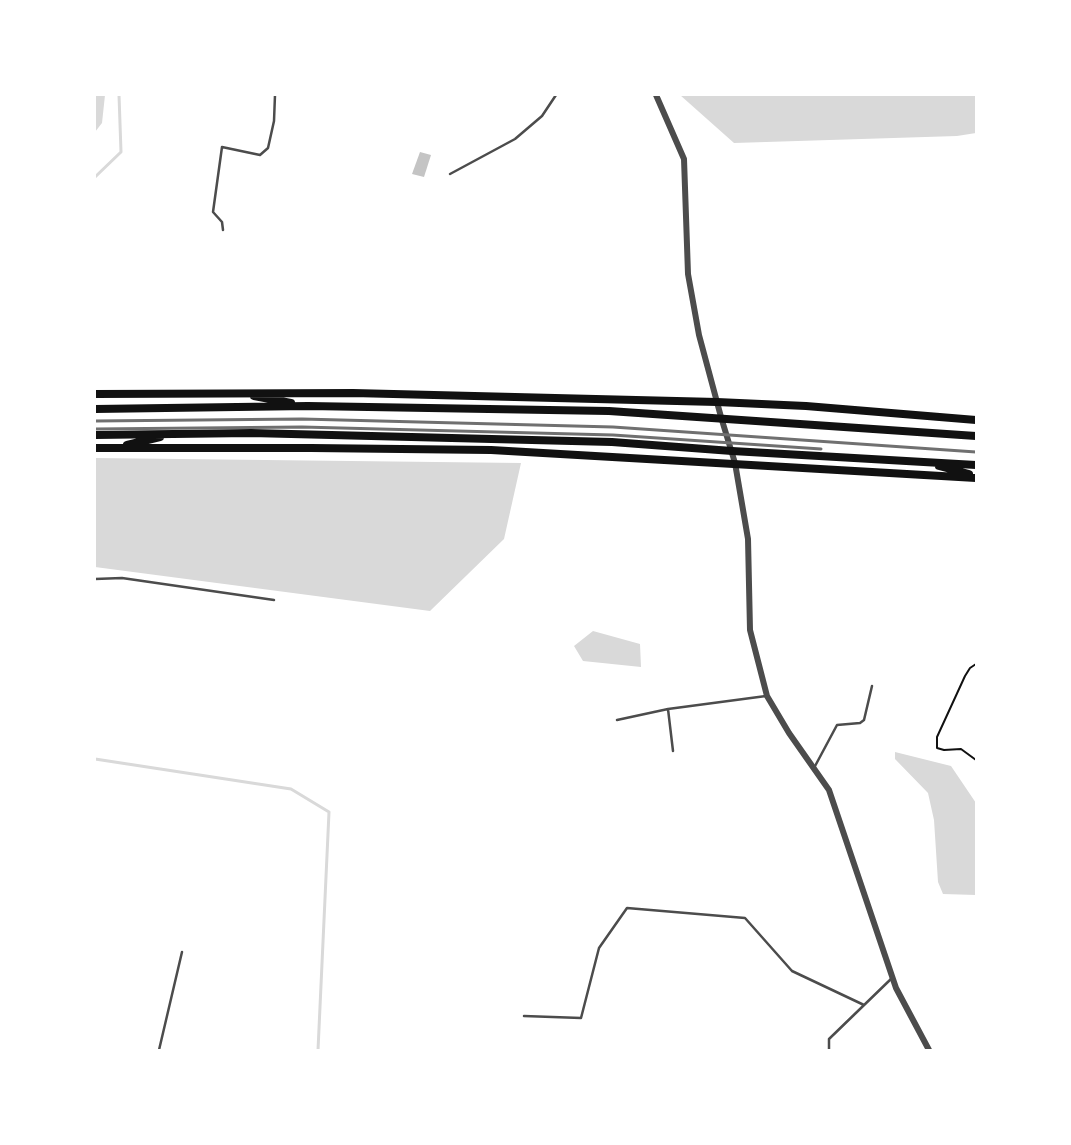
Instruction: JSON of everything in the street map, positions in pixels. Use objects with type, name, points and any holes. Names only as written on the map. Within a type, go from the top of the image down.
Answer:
[{"type":"main road","points":[[236,392],[308,406]]},
{"type":"main road","points":[[95,394],[353,393],[717,402],[806,406],[976,420]]},
{"type":"main road","points":[[95,409],[308,406],[609,411],[720,417],[976,436]]},
{"type":"main road","points":[[95,435],[250,433],[612,442],[976,465]]},
{"type":"main road","points":[[113,448],[174,434]]},
{"type":"main road","points":[[95,448],[491,450],[976,477]]},
{"type":"main road","points":[[925,462],[976,477]]},
{"type":"street","points":[[656,95],[684,159],[688,274],[699,335],[720,417],[735,463],[748,539],[750,630],[767,696],[789,733],[829,790],[892,978],[929,1050]]},
{"type":"lane","points":[[223,230],[222,222],[213,212],[222,147],[260,155],[268,148],[274,121],[275,95]]},
{"type":"lane","points":[[450,174],[515,139],[542,116],[556,95]]},
{"type":"lane","points":[[95,579],[122,578],[274,600]]},
{"type":"lane","points":[[814,768],[837,725],[860,723],[864,720],[872,686]]},
{"type":"lane","points":[[617,720],[668,708],[767,696]]},
{"type":"lane","points":[[668,708],[674,751]]},
{"type":"lane","points":[[524,1016],[581,1018],[599,948],[626,908],[746,918],[792,972],[864,1005]]},
{"type":"lane","points":[[159,1050],[182,952]]},
{"type":"lane","points":[[829,1050],[830,1039],[892,978]]},
{"type":"path","points":[[976,664],[970,668],[965,676],[938,737],[937,748],[944,750],[952,748],[961,749],[976,760]]},
{"type":"shaded area","points":[[95,95],[105,95],[102,123],[95,132]]},
{"type":"shaded area","points":[[680,95],[976,95],[976,133],[957,136],[734,143]]},
{"type":"shaded area","points":[[95,458],[521,463],[504,539],[430,611],[95,567]]},
{"type":"shaded area","points":[[593,631],[640,644],[641,667],[583,661],[574,646]]},
{"type":"shaded area","points":[[895,752],[951,766],[976,803],[976,895],[943,894],[938,882],[934,820],[928,793],[895,759]]},
{"type":"building","points":[[420,152],[431,155],[424,177],[412,174]]},
{"type":"waterway","points":[[95,177],[121,152],[119,95]]},
{"type":"waterway","points":[[95,759],[291,789],[329,812],[318,1050]]},
{"type":"railway","points":[[95,421],[302,419],[613,427],[976,452]]},
{"type":"railway","points":[[95,429],[302,427],[613,435],[821,449]]}]
